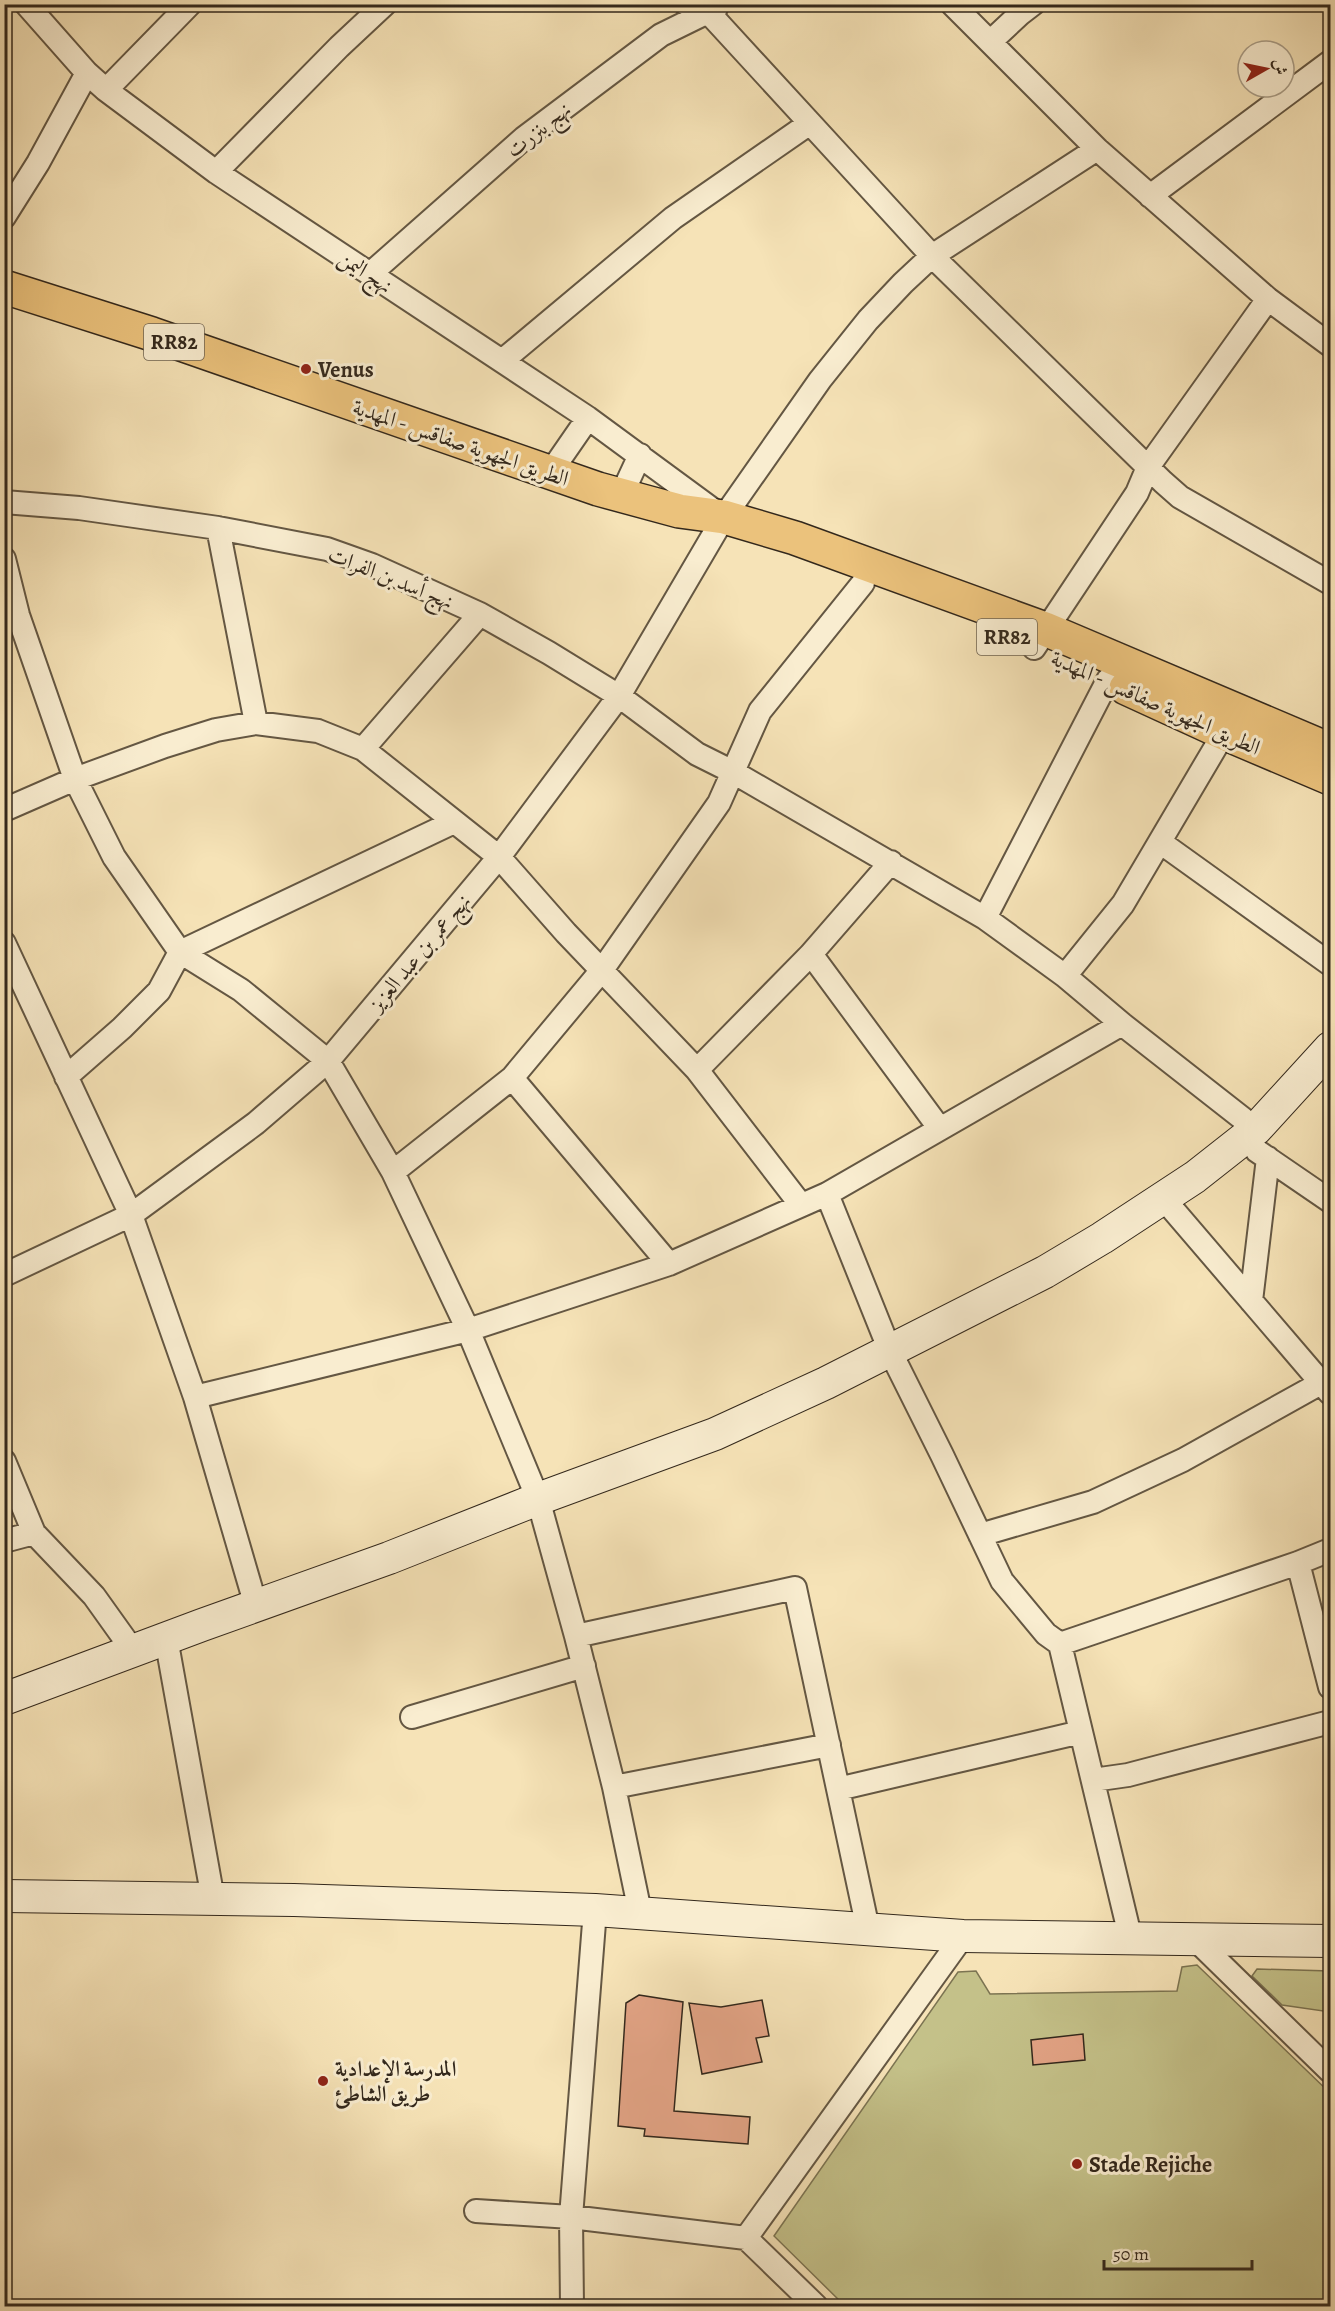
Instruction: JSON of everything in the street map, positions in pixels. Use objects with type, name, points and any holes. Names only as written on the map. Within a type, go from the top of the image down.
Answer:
[{"type":"main road","name":"الطريق الجهوية صفاقس - المهدية","points":[[4,287],[152,334],[550,473],[679,512],[863,583],[1040,639],[1108,680],[1330,778]]},
{"type":"main road","name":"الطريق الجهوية صفاقس - المهدية","points":[[719,526],[795,538],[1040,639],[1330,750]]},
{"type":"street","name":"نهج اليمن","points":[[26,4],[87,73],[106,90],[216,172],[588,418],[640,456],[719,526]]},
{"type":"street","points":[[106,90],[190,4]]},
{"type":"street","points":[[216,172],[339,47],[385,4]]},
{"type":"street","points":[[686,4],[715,9],[810,123],[932,256],[1180,497],[1330,583]]},
{"type":"street","points":[[952,4],[1096,150],[1268,299],[1330,345]]},
{"type":"street","points":[[990,42],[1033,4]]},
{"type":"street","name":"نهج بنزرت","points":[[370,274],[524,138],[661,35],[715,9]]},
{"type":"street","points":[[1150,196],[1330,62]]},
{"type":"street","points":[[6,212],[38,163],[87,73]]},
{"type":"street","points":[[502,361],[673,218],[810,123]]},
{"type":"street","name":"نهج عمر بن عبد العزيز","points":[[4,1275],[131,1215],[256,1124],[328,1061],[499,857],[619,696],[719,526],[820,380],[868,320],[932,256],[1096,150]]},
{"type":"street","points":[[1040,639],[1137,493],[1148,467],[1268,299]]},
{"type":"street","points":[[550,473],[588,418]]},
{"type":"street","points":[[621,496],[640,456]]},
{"type":"street","name":"نهج أسد بن الفرات","points":[[4,502],[79,508],[218,528],[327,549],[372,565],[480,614],[619,696],[697,754],[733,772],[985,918],[1065,976],[1122,1024],[1248,1135],[1268,1158],[1330,1201]]},
{"type":"street","points":[[218,528],[256,723]]},
{"type":"street","points":[[4,560],[18,615],[75,779],[114,857],[180,952],[241,990],[328,1061],[393,1172],[468,1330],[538,1499],[584,1666],[614,1787],[640,1912]]},
{"type":"street","points":[[393,1172],[512,1078],[602,970],[720,803],[760,711],[863,583]]},
{"type":"street","points":[[363,749],[480,614]]},
{"type":"street","points":[[985,918],[1108,680]]},
{"type":"street","points":[[4,810],[75,779],[216,730],[256,723],[318,731],[363,749],[499,857],[566,933],[697,1070],[801,1205]]},
{"type":"street","points":[[1065,976],[1123,904],[1224,733]]},
{"type":"street","points":[[66,1077],[122,1028],[159,991],[180,952],[454,822]]},
{"type":"street","points":[[1160,842],[1330,964]]},
{"type":"street","points":[[697,1070],[810,954],[891,862]]},
{"type":"street","points":[[4,943],[131,1215],[195,1397],[256,1606]]},
{"type":"street","points":[[810,954],[940,1130]]},
{"type":"street","points":[[195,1397],[468,1330],[669,1264],[827,1194],[1122,1024]]},
{"type":"street","points":[[4,1699],[389,1558],[538,1499],[715,1434],[890,1352],[1045,1272],[1196,1177],[1248,1135],[1330,1048]]},
{"type":"street","points":[[512,1078],[669,1264]]},
{"type":"street","points":[[1251,1301],[1268,1158]]},
{"type":"street","points":[[827,1194],[890,1352],[1002,1581],[1046,1634],[1060,1644],[1131,1940]]},
{"type":"street","points":[[980,1535],[1093,1502],[1183,1460],[1326,1388],[1163,1198]]},
{"type":"street","points":[[4,1461],[33,1533],[94,1596],[134,1652]]},
{"type":"street","points":[[4,1541],[33,1533]]},
{"type":"street","points":[[1060,1644],[1330,1550]]},
{"type":"street","points":[[1298,1563],[1330,1688]]},
{"type":"street","points":[[576,1636],[795,1588],[868,1929]]},
{"type":"street","points":[[166,1638],[213,1899]]},
{"type":"street","points":[[412,1718],[584,1666]]},
{"type":"street","points":[[1093,1780],[1128,1775],[1330,1722]]},
{"type":"street","points":[[838,1789],[1081,1732]]},
{"type":"street","points":[[614,1787],[829,1745]]},
{"type":"street","points":[[4,1896],[306,1900],[595,1910],[963,1936],[1330,1941]]},
{"type":"street","points":[[572,2307],[570,2217],[595,1910]]},
{"type":"street","points":[[746,2238],[963,1936]]},
{"type":"street","points":[[1196,1940],[1330,2071]]},
{"type":"street","points":[[476,2211],[570,2217],[746,2238],[816,2307]]},
{"type":"shaded area","name":"Stade Rejiche","points":[[1197,1965],[1330,2093],[1330,2306],[845,2306],[774,2236],[958,1972],[976,1971],[990,1994],[1177,1991],[1182,1967]]},
{"type":"shaded area","points":[[1257,1969],[1330,1971],[1330,2012],[1282,2005],[1252,1976]]},
{"type":"building","points":[[639,1995],[683,2002],[674,2111],[750,2117],[748,2144],[644,2136],[645,2129],[618,2126],[626,2003]]},
{"type":"building","points":[[762,2000],[769,2036],[756,2038],[762,2062],[702,2074],[689,2003],[721,2007]]},
{"type":"building","points":[[1083,2034],[1085,2060],[1033,2065],[1031,2040]]},
{"type":"place","name":"Venus","points":[[306,369]]},
{"type":"place","name":"المدرسة الإعدادية طريق الشاطئ","points":[[323,2081]]},
{"type":"place","name":"Stade Rejiche","points":[[1077,2164]]}]
